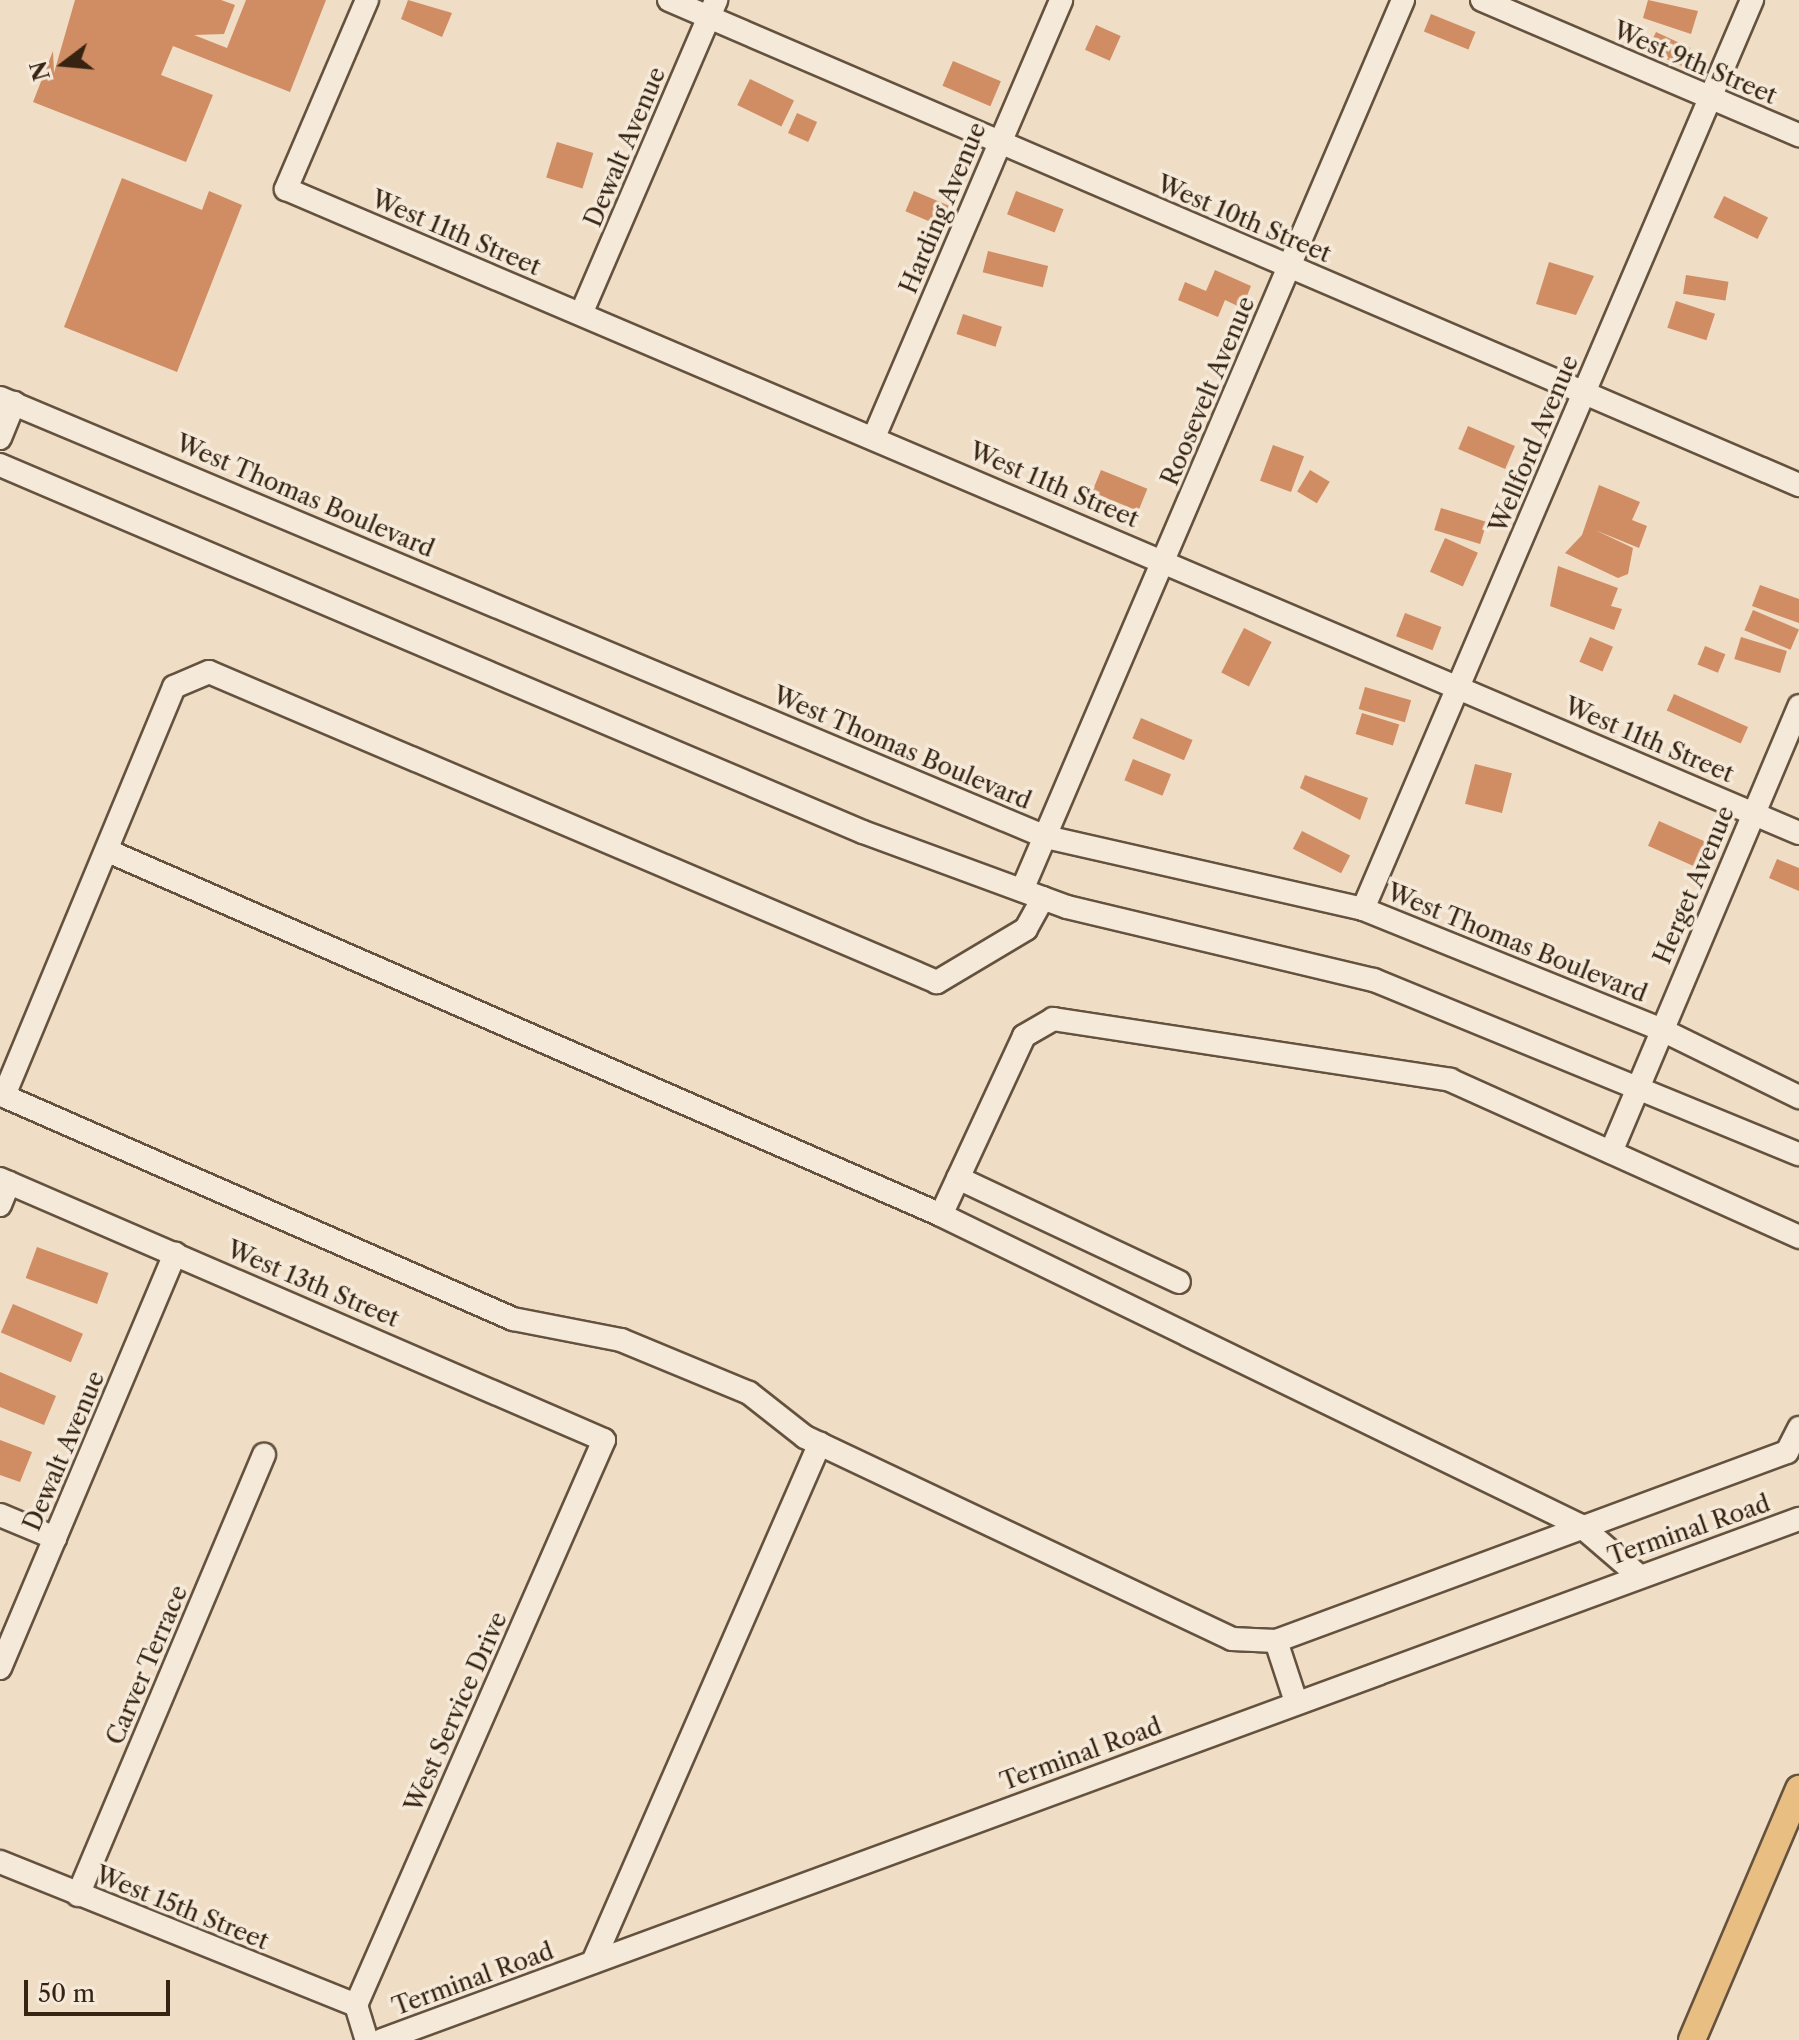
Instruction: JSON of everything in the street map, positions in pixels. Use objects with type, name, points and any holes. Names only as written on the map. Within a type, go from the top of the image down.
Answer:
[{"type":"main road","points":[[1692,2040],[1799,1789]]},
{"type":"street","name":"West 11th Street","points":[[367,0],[286,189],[1799,833]]},
{"type":"street","name":"West 10th Street","points":[[669,0],[712,9],[999,144],[1799,485]]},
{"type":"street","name":"Harding Avenue","points":[[874,437],[1061,0]]},
{"type":"street","name":"Roosevelt Avenue","points":[[108,851],[174,687],[209,672],[937,982],[1026,929],[1046,837],[1403,0]]},
{"type":"street","name":"West 9th Street","points":[[1482,0],[1799,135]]},
{"type":"street","name":"Wellford Avenue","points":[[1363,909],[1752,0]]},
{"type":"street","name":"Dewalt Avenue","points":[[581,314],[712,9]]},
{"type":"street","points":[[0,438],[7,400]]},
{"type":"street","name":"West Thomas Boulevard","points":[[7,400],[1046,837],[1363,909],[1662,1030],[1799,1097]]},
{"type":"street","points":[[0,465],[863,832],[1033,894],[1374,980],[1639,1085],[1799,1154]]},
{"type":"street","name":"Herget Avenue","points":[[1611,1152],[1799,706]]},
{"type":"street","points":[[1638,1575],[1581,1526],[941,1215],[108,851],[4,1096],[513,1319],[621,1340],[749,1393],[820,1443],[1232,1639],[1276,1641],[1581,1526],[1787,1452],[1799,1428]]},
{"type":"street","points":[[941,1215],[1024,1036],[1053,1019],[1450,1080],[1799,1237]]},
{"type":"street","points":[[958,1178],[1179,1282]]},
{"type":"street","points":[[0,1205],[5,1181]]},
{"type":"street","name":"West 13th Street","points":[[5,1181],[604,1440]]},
{"type":"street","name":"Dewalt Avenue","points":[[0,1668],[175,1253]]},
{"type":"street","name":"West Service Drive","points":[[356,2005],[604,1440]]},
{"type":"street","points":[[593,1962],[820,1443]]},
{"type":"street","name":"Carver Terrace","points":[[78,1895],[264,1455]]},
{"type":"street","points":[[0,1515],[55,1538]]},
{"type":"street","name":"Terminal Road","points":[[382,2040],[1638,1575],[1799,1519]]},
{"type":"street","points":[[1276,1641],[1296,1702]]},
{"type":"street","name":"West 15th Street","points":[[0,1862],[356,2005]]},
{"type":"street","points":[[356,2005],[367,2040]]},
{"type":"building","points":[[75,0],[221,0],[235,5],[224,34],[194,35],[227,48],[246,0],[326,0],[290,92],[173,46],[161,75],[213,95],[186,162],[33,102],[53,51],[54,73]]},
{"type":"building","points":[[408,0],[452,13],[442,37],[401,19]]},
{"type":"building","points":[[1648,0],[1698,11],[1691,34],[1643,18]]},
{"type":"building","points":[[1431,14],[1476,32],[1468,50],[1424,32]]},
{"type":"building","points":[[1096,25],[1121,36],[1110,61],[1085,50]]},
{"type":"building","points":[[1656,32],[1690,48],[1682,66],[1648,50]]},
{"type":"building","points":[[953,61],[1001,81],[990,106],[942,86]]},
{"type":"building","points":[[750,79],[794,100],[781,127],[737,105]]},
{"type":"building","points":[[797,113],[817,122],[808,142],[788,133]]},
{"type":"building","points":[[557,142],[593,153],[583,188],[546,177]]},
{"type":"building","points":[[122,178],[202,210],[209,191],[242,205],[177,372],[64,327]]},
{"type":"building","points":[[914,191],[949,206],[940,226],[905,211]]},
{"type":"building","points":[[1016,191],[1064,209],[1055,233],[1007,214]]},
{"type":"building","points":[[1724,196],[1768,217],[1758,239],[1713,218]]},
{"type":"building","points":[[988,251],[1048,266],[1043,287],[983,272]]},
{"type":"building","points":[[1549,262],[1594,276],[1576,315],[1536,304]]},
{"type":"building","points":[[1215,270],[1251,286],[1242,308],[1225,300],[1218,317],[1178,300],[1185,282],[1206,291]]},
{"type":"building","points":[[1686,275],[1728,282],[1725,300],[1683,294]]},
{"type":"building","points":[[1676,301],[1715,314],[1706,340],[1667,328]]},
{"type":"building","points":[[963,314],[1002,327],[996,347],[957,334]]},
{"type":"building","points":[[1468,426],[1515,446],[1505,469],[1458,449]]},
{"type":"building","points":[[1273,445],[1304,456],[1291,492],[1260,481]]},
{"type":"building","points":[[1101,470],[1147,489],[1138,511],[1092,492]]},
{"type":"building","points":[[1310,470],[1330,482],[1317,503],[1297,491]]},
{"type":"building","points":[[1599,485],[1640,502],[1632,520],[1647,526],[1639,548],[1595,530],[1633,548],[1628,574],[1618,578],[1565,553],[1582,535]]},
{"type":"building","points":[[1441,508],[1487,522],[1480,544],[1434,530]]},
{"type":"building","points":[[1445,538],[1478,553],[1463,586],[1430,572]]},
{"type":"building","points":[[1558,566],[1618,588],[1611,606],[1622,609],[1614,630],[1550,606]]},
{"type":"building","points":[[1760,585],[1799,599],[1799,623],[1752,606]]},
{"type":"building","points":[[1753,610],[1799,630],[1790,650],[1744,630]]},
{"type":"building","points":[[1405,613],[1441,627],[1432,650],[1396,636]]},
{"type":"building","points":[[1244,628],[1272,642],[1249,687],[1221,673]]},
{"type":"building","points":[[1590,637],[1613,647],[1602,672],[1579,662]]},
{"type":"building","points":[[1741,637],[1787,651],[1780,673],[1734,659]]},
{"type":"building","points":[[1705,646],[1725,654],[1718,673],[1698,665]]},
{"type":"building","points":[[1365,687],[1411,700],[1405,722],[1359,709]]},
{"type":"building","points":[[1674,694],[1748,727],[1741,743],[1667,710]]},
{"type":"building","points":[[1362,713],[1399,724],[1393,745],[1356,734]]},
{"type":"building","points":[[1141,718],[1193,740],[1184,760],[1132,738]]},
{"type":"building","points":[[1133,759],[1171,774],[1162,796],[1124,780]]},
{"type":"building","points":[[1475,764],[1512,773],[1502,813],[1465,804]]},
{"type":"building","points":[[1305,775],[1368,798],[1360,820],[1300,788]]},
{"type":"building","points":[[1659,821],[1708,843],[1697,868],[1648,846]]},
{"type":"building","points":[[1302,831],[1350,856],[1341,873],[1293,849]]},
{"type":"building","points":[[1777,859],[1799,868],[1799,891],[1769,878]]},
{"type":"building","points":[[37,1247],[108,1273],[97,1304],[26,1278]]},
{"type":"building","points":[[13,1304],[83,1334],[71,1362],[1,1333]]},
{"type":"building","points":[[0,1372],[56,1396],[44,1425],[0,1407]]},
{"type":"building","points":[[0,1440],[32,1452],[20,1482],[0,1475]]}]
